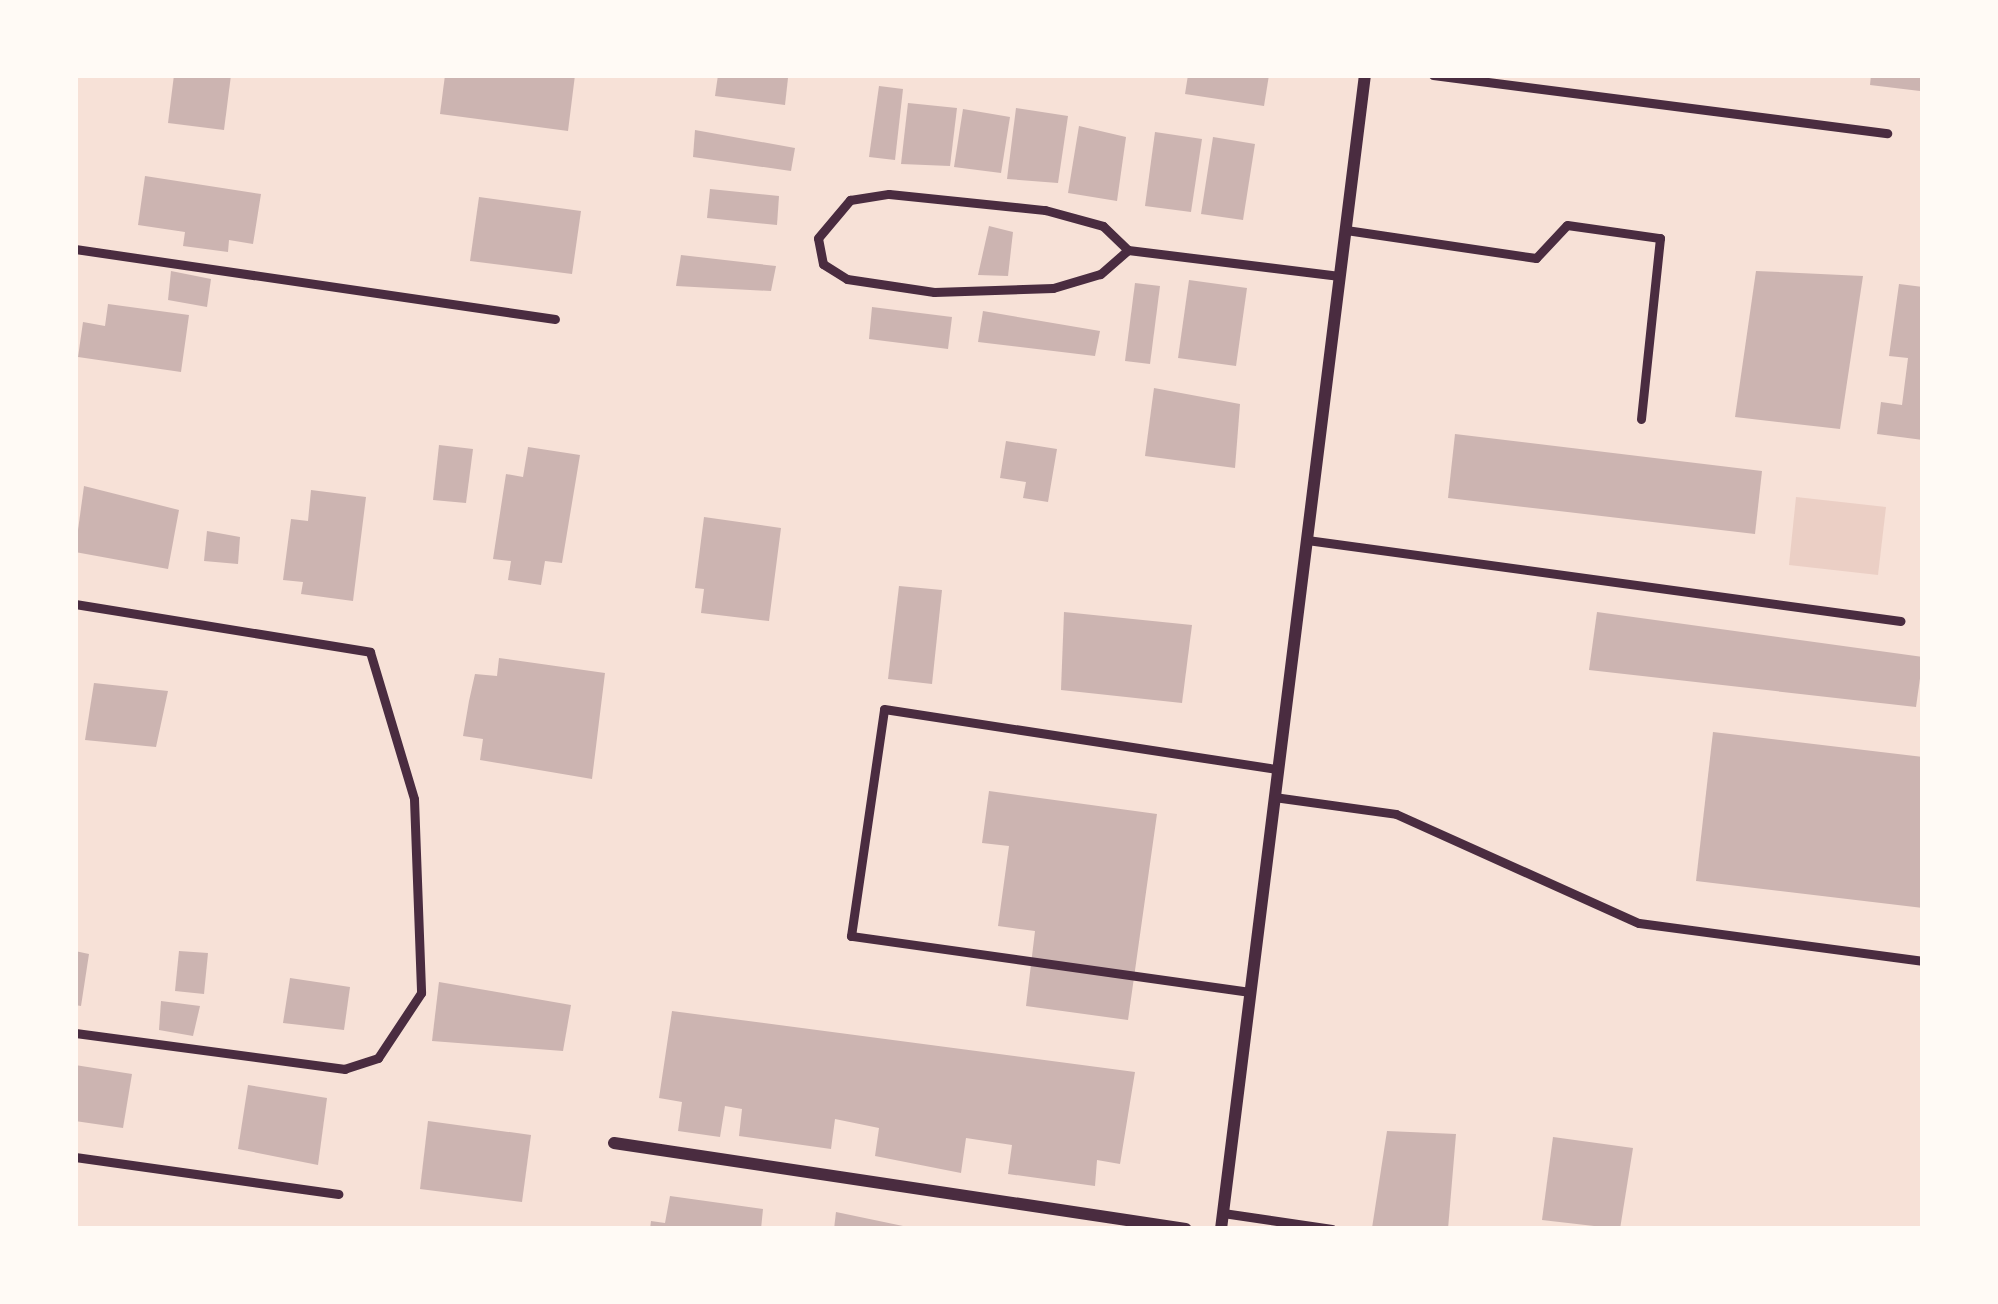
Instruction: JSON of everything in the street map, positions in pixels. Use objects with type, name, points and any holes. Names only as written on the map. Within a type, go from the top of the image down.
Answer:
[{"type":"street","points":[[1221,1229],[1365,75]]},
{"type":"street","points":[[614,1143],[1186,1229]]},
{"type":"lane","points":[[1433,75],[1887,133]]},
{"type":"lane","points":[[1128,250],[1100,274],[1053,288],[934,292],[847,279],[823,265],[818,238],[850,200],[889,194],[1045,211],[1103,226],[1128,250],[1339,276]]},
{"type":"lane","points":[[1346,230],[1536,258],[1568,225],[1660,238],[1641,419]]},
{"type":"lane","points":[[75,249],[555,319]]},
{"type":"lane","points":[[1307,540],[1901,621]]},
{"type":"lane","points":[[75,604],[370,652],[414,799],[421,993],[378,1058],[345,1069],[75,1033]]},
{"type":"lane","points":[[1250,992],[851,936],[884,709],[1278,769]]},
{"type":"lane","points":[[1274,797],[1396,814],[1639,922],[1923,961]]},
{"type":"lane","points":[[75,1157],[338,1194]]},
{"type":"lane","points":[[1223,1213],[1332,1229]]},
{"type":"shaded area","points":[[1796,497],[1886,507],[1878,575],[1789,565]]},
{"type":"building","points":[[174,75],[231,75],[224,130],[168,123]]},
{"type":"building","points":[[445,75],[575,75],[568,131],[440,114]]},
{"type":"building","points":[[718,75],[788,78],[785,105],[715,96]]},
{"type":"building","points":[[1188,75],[1269,75],[1264,106],[1185,94]]},
{"type":"building","points":[[1871,75],[1923,75],[1920,91],[1870,85]]},
{"type":"building","points":[[879,86],[903,89],[895,160],[869,157]]},
{"type":"building","points":[[908,103],[957,108],[950,166],[901,164]]},
{"type":"building","points":[[1016,108],[1068,116],[1058,183],[1007,179]]},
{"type":"building","points":[[963,109],[1010,117],[1001,173],[954,167]]},
{"type":"building","points":[[1079,126],[1126,137],[1117,201],[1068,193]]},
{"type":"building","points":[[695,130],[795,148],[791,171],[693,157]]},
{"type":"building","points":[[1155,132],[1202,139],[1191,212],[1145,206]]},
{"type":"building","points":[[1213,137],[1255,144],[1243,220],[1201,214]]},
{"type":"building","points":[[145,176],[261,194],[253,244],[229,240],[228,252],[183,246],[185,232],[138,225]]},
{"type":"building","points":[[710,189],[779,196],[777,225],[707,218]]},
{"type":"building","points":[[479,197],[581,211],[572,274],[470,261]]},
{"type":"building","points":[[989,226],[1013,232],[1008,276],[978,275]]},
{"type":"building","points":[[681,255],[776,266],[771,291],[676,286]]},
{"type":"building","points":[[171,271],[211,279],[207,307],[168,300]]},
{"type":"building","points":[[1756,271],[1863,276],[1840,429],[1735,417]]},
{"type":"building","points":[[1189,280],[1247,288],[1236,366],[1178,358]]},
{"type":"building","points":[[1135,283],[1160,286],[1150,364],[1125,361]]},
{"type":"building","points":[[1899,284],[1923,287],[1923,440],[1877,434],[1881,402],[1902,405],[1908,358],[1889,356]]},
{"type":"building","points":[[108,304],[189,315],[181,372],[78,357],[83,322],[105,326]]},
{"type":"building","points":[[872,307],[952,317],[948,349],[869,339]]},
{"type":"building","points":[[983,311],[1100,331],[1095,356],[978,342]]},
{"type":"building","points":[[1154,388],[1240,404],[1235,468],[1145,456]]},
{"type":"building","points":[[1455,434],[1762,471],[1755,534],[1448,498]]},
{"type":"building","points":[[1006,441],[1057,449],[1048,502],[1023,498],[1026,482],[1000,478]]},
{"type":"building","points":[[439,445],[473,449],[466,503],[433,500]]},
{"type":"building","points":[[528,447],[580,455],[562,563],[545,561],[541,585],[508,580],[511,561],[493,559],[506,474],[523,477]]},
{"type":"building","points":[[84,486],[179,510],[168,569],[75,552]]},
{"type":"building","points":[[311,490],[366,497],[353,601],[301,594],[303,582],[283,580],[291,519],[308,521]]},
{"type":"building","points":[[704,517],[781,528],[769,621],[701,613],[704,589],[695,588]]},
{"type":"building","points":[[207,531],[240,537],[238,564],[204,561]]},
{"type":"building","points":[[899,586],[942,590],[932,684],[888,679]]},
{"type":"building","points":[[1064,612],[1192,625],[1182,703],[1061,690]]},
{"type":"building","points":[[1597,612],[1923,657],[1916,707],[1589,670]]},
{"type":"building","points":[[499,658],[605,673],[592,779],[480,760],[483,739],[463,736],[469,701],[475,674],[497,676]]},
{"type":"building","points":[[94,683],[168,691],[156,747],[85,740]]},
{"type":"building","points":[[1713,732],[1923,757],[1923,908],[1696,881]]},
{"type":"building","points":[[989,791],[1157,814],[1128,1020],[1026,1006],[1035,931],[998,926],[1009,846],[982,843]]},
{"type":"building","points":[[75,951],[89,954],[81,1006],[75,1005]]},
{"type":"building","points":[[179,951],[208,953],[204,994],[175,991]]},
{"type":"building","points":[[290,978],[350,987],[344,1030],[283,1023]]},
{"type":"building","points":[[439,982],[571,1005],[563,1051],[432,1041]]},
{"type":"building","points":[[161,1001],[200,1006],[193,1036],[159,1030]]},
{"type":"building","points":[[672,1011],[1135,1072],[1120,1164],[1097,1160],[1095,1186],[1008,1174],[1012,1145],[966,1138],[961,1173],[875,1156],[879,1128],[835,1119],[831,1149],[739,1136],[742,1109],[725,1106],[720,1137],[678,1131],[682,1102],[659,1098]]},
{"type":"building","points":[[75,1065],[132,1074],[123,1128],[75,1121]]},
{"type":"building","points":[[248,1085],[327,1098],[318,1165],[238,1149]]},
{"type":"building","points":[[428,1121],[531,1135],[522,1202],[420,1189]]},
{"type":"building","points":[[1387,1131],[1456,1134],[1448,1229],[1372,1228]]},
{"type":"building","points":[[1553,1137],[1633,1148],[1620,1229],[1542,1220]]},
{"type":"building","points":[[670,1196],[763,1209],[761,1229],[650,1229],[651,1221],[665,1223]]},
{"type":"building","points":[[836,1212],[903,1226],[903,1229],[834,1229]]}]
